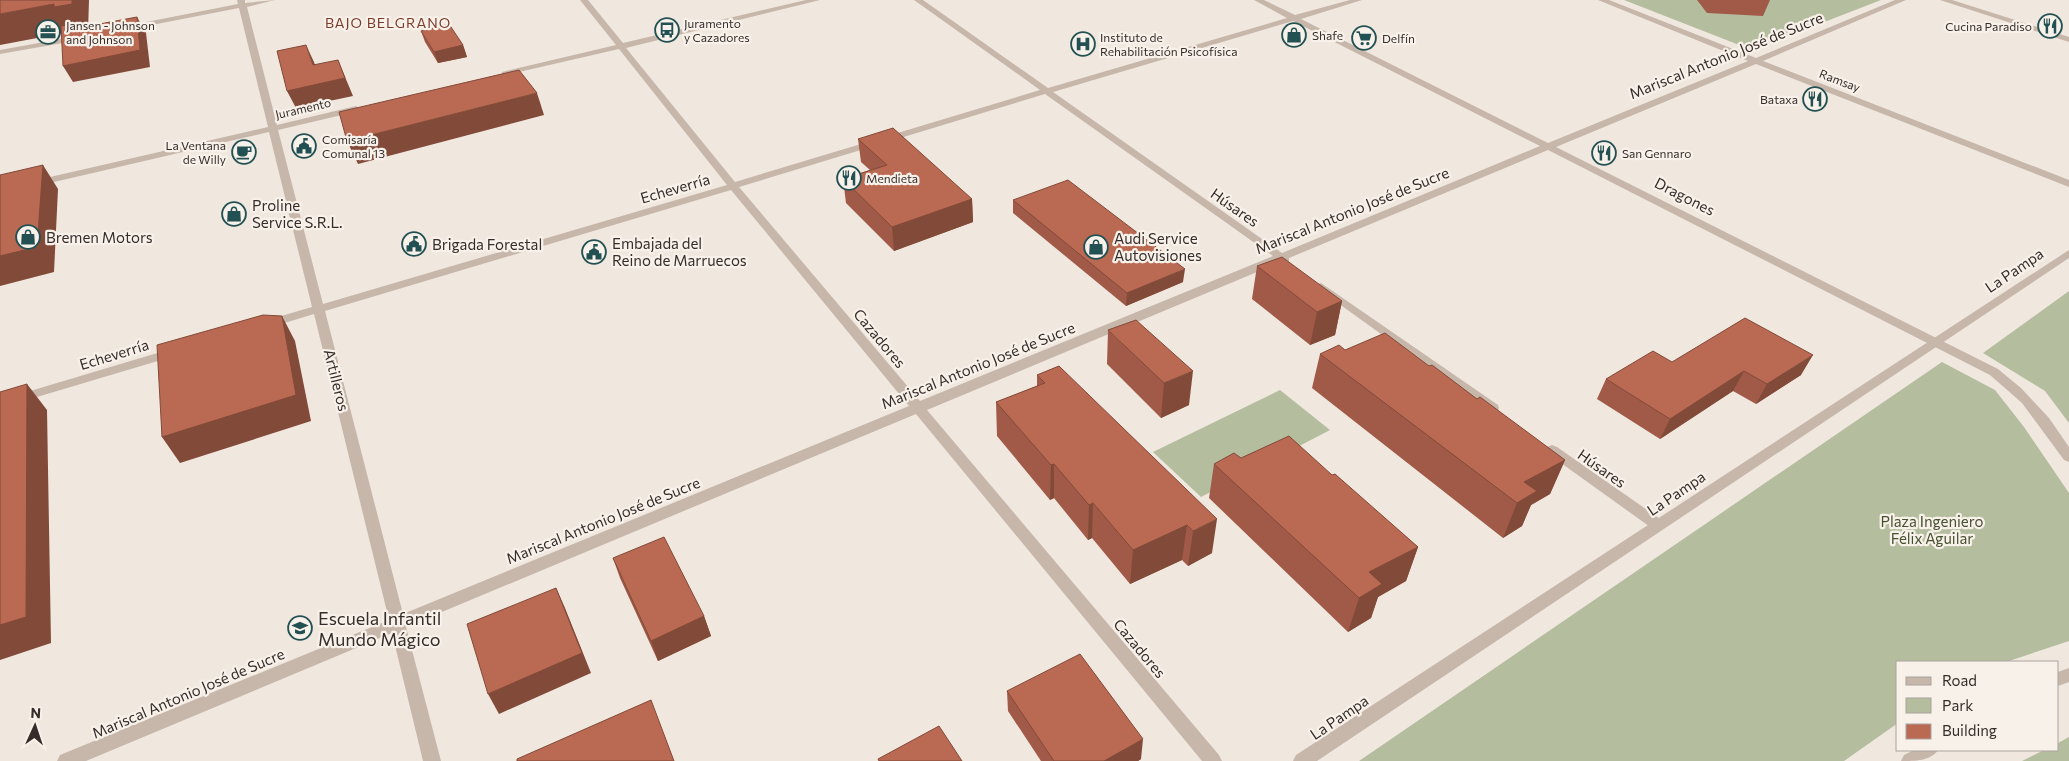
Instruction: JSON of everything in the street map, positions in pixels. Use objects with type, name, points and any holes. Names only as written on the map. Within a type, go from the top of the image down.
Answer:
[{"type":"street","points":[[117,30],[241,3],[270,0]]},
{"type":"street","name":"Cazadores","points":[[584,0],[733,186],[1213,761]]},
{"type":"street","points":[[495,76],[816,0]]},
{"type":"street","name":"Húsares","points":[[918,0],[1297,269]]},
{"type":"street","name":"Dragones","points":[[1258,0],[1994,372],[2014,386],[2041,417],[2069,456]]},
{"type":"street","name":"Echeverría","points":[[253,328],[1046,91],[1358,0]]},
{"type":"street","name":"Ramsay","points":[[1602,0],[2069,184]]},
{"type":"street","name":"Mariscal Antonio José de Sucre","points":[[66,761],[1902,0]]},
{"type":"street","points":[[1944,0],[2069,40]]},
{"type":"street","name":"Artilleros","points":[[241,3],[399,622],[432,761]]},
{"type":"street","points":[[0,52],[88,35]]},
{"type":"street","name":"Juramento","points":[[28,185],[370,105]]},
{"type":"street","name":"La Pampa","points":[[1302,761],[2069,253]]},
{"type":"street","points":[[1313,280],[1505,417]]},
{"type":"street","name":"Echeverría","points":[[0,404],[188,348]]},
{"type":"street","name":"Húsares","points":[[1545,446],[1658,525]]},
{"type":"street","points":[[1910,761],[1927,751]]},
{"type":"green space","points":[[1624,0],[1881,0],[1752,50]]},
{"type":"green space","points":[[2069,291],[2069,423],[2045,391],[1983,353]]},
{"type":"green space","name":"Plaza Ingeniero Félix Aguilar","points":[[1942,362],[1995,390],[2024,427],[2069,493],[2069,641],[2009,661],[1896,661],[1896,724],[1844,761],[1359,761]]},
{"type":"green space","points":[[1280,390],[1330,430],[1201,497],[1153,452]]},
{"type":"green space","points":[[2069,737],[2069,761],[2022,761],[2042,751],[2059,751],[2059,742]]},
{"type":"building","points":[[0,0],[72,0],[72,4],[54,7],[54,4],[0,14]]},
{"type":"building","points":[[137,17],[140,50],[63,66],[61,26],[78,23],[78,28]]},
{"type":"building","points":[[449,24],[463,45],[434,52],[421,31]]},
{"type":"building","points":[[306,45],[313,65],[338,60],[345,78],[287,91],[277,51]]},
{"type":"building","points":[[519,70],[537,93],[347,141],[339,112]]},
{"type":"building","points":[[893,128],[972,199],[892,227],[843,179],[887,165],[858,139]]},
{"type":"building","points":[[43,165],[37,247],[0,256],[0,175]]},
{"type":"building","name":"Audi Service Autovisiones","points":[[1068,180],[1185,269],[1127,293],[1013,200]]},
{"type":"building","points":[[1282,257],[1342,301],[1317,312],[1257,266]]},
{"type":"building","points":[[263,315],[282,316],[296,395],[162,437],[157,345]]},
{"type":"building","points":[[1745,318],[1813,355],[1767,384],[1744,371],[1670,419],[1606,379],[1653,351],[1672,362]]},
{"type":"building","points":[[1136,320],[1193,371],[1164,383],[1108,330]]},
{"type":"building","points":[[1385,333],[1477,399],[1480,397],[1565,460],[1524,482],[1537,491],[1517,503],[1320,354],[1339,345],[1345,350]]},
{"type":"building","points":[[1059,366],[1217,519],[1193,531],[1187,525],[1133,550],[1093,503],[1089,505],[996,402],[1045,383],[1037,375]]},
{"type":"building","points":[[27,384],[26,617],[0,625],[0,392]]},
{"type":"building","points":[[1289,436],[1332,475],[1335,474],[1418,547],[1369,572],[1382,584],[1359,598],[1214,464],[1234,453],[1241,458]]},
{"type":"building","points":[[664,537],[704,616],[651,641],[613,558]]},
{"type":"building","points":[[556,588],[582,653],[488,694],[467,624]]},
{"type":"building","points":[[1080,654],[1143,739],[1104,761],[1054,761],[1007,691]]},
{"type":"building","points":[[651,700],[674,761],[517,761],[517,759]]},
{"type":"building","points":[[939,726],[962,761],[879,761],[878,759]]},
{"type":"place","name":"Cucina Paradiso","points":[[2050,26]]},
{"type":"place","name":"Juramento y Cazadores","points":[[667,30]]},
{"type":"place","name":"Jansen - Johnson and Johnson","points":[[48,32]]},
{"type":"place","name":"Shafe","points":[[1294,35]]},
{"type":"place","name":"Delfín","points":[[1364,38]]},
{"type":"place","name":"Instituto de Rehabilitación Psicofísica","points":[[1083,44]]},
{"type":"place","name":"Bataxa","points":[[1815,99]]},
{"type":"place","name":"Comisaría Comunal 13","points":[[304,146]]},
{"type":"place","name":"La Ventana de Willy","points":[[244,152]]},
{"type":"place","name":"San Gennaro","points":[[1604,153]]},
{"type":"place","name":"Mendieta","points":[[849,178]]},
{"type":"place","name":"Proline Service S.R.L.","points":[[234,214]]},
{"type":"place","name":"Bremen Motors","points":[[28,237]]},
{"type":"place","name":"Brigada Forestal","points":[[414,244]]},
{"type":"place","name":"Audi Service Autovisiones","points":[[1096,247]]},
{"type":"place","name":"Embajada del Reino de Marruecos","points":[[594,252]]},
{"type":"place","name":"Escuela Infantil Mundo Mágico","points":[[300,628]]},
{"type":"district","name":"BAJO BELGRANO","points":[[388,22]]}]
